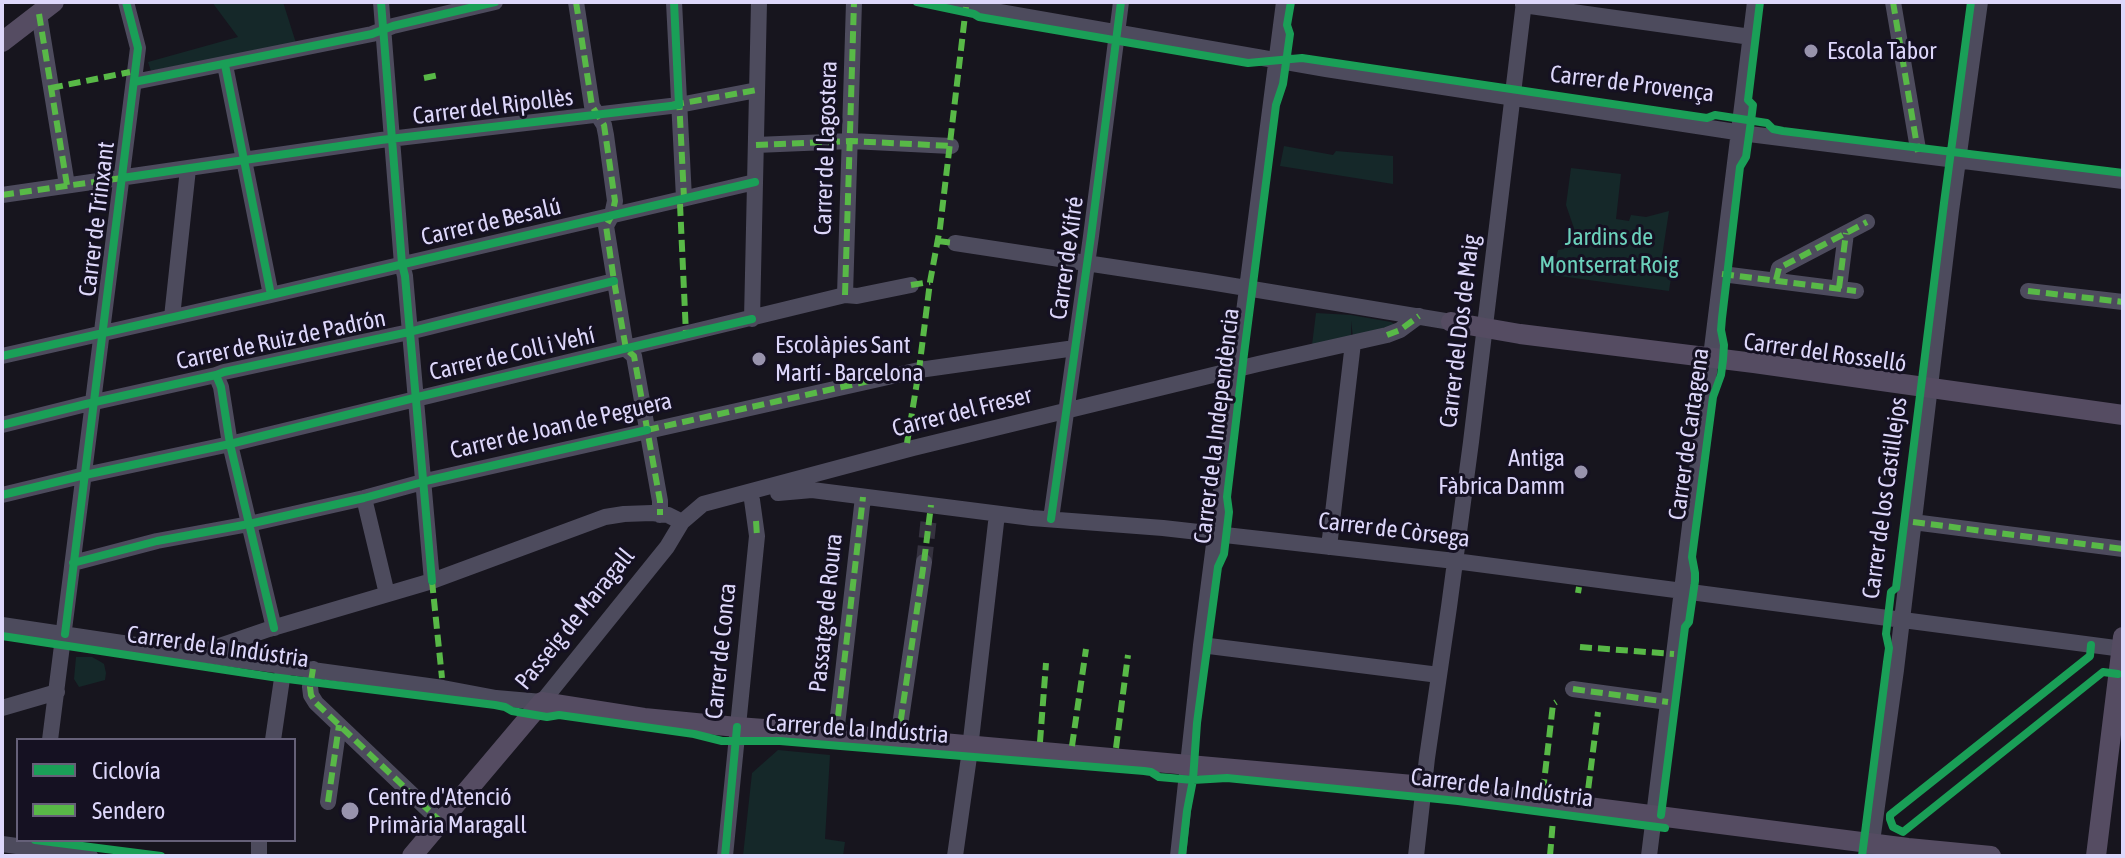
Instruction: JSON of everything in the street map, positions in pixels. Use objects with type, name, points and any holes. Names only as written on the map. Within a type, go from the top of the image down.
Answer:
[{"type":"main road","points":[[2,42],[46,8]]},
{"type":"main road","name":"Carrer del Rosselló","points":[[1451,322],[1520,334],[2123,415]]},
{"type":"main road","points":[[2096,856],[2122,645]]},
{"type":"main road","name":"Carrer de la Indústria","points":[[542,702],[644,718],[737,727],[1424,786],[1655,814],[1871,849],[1991,856]]},
{"type":"main road","name":"Passeig de Maragall","points":[[412,856],[542,702]]},
{"type":"street","name":"Carrer de Trinxant","points":[[50,738],[138,48],[126,2]]},
{"type":"street","points":[[381,2],[432,581]]},
{"type":"street","points":[[134,82],[372,34],[495,2]]},
{"type":"street","points":[[576,2],[592,106],[604,125],[615,201],[606,226],[626,349],[634,356],[660,508],[682,522]]},
{"type":"street","points":[[674,2],[684,198]]},
{"type":"street","points":[[752,319],[759,2]]},
{"type":"street","name":"Carrer de Llagostera","points":[[845,295],[854,2]]},
{"type":"street","name":"Carrer de Provença","points":[[943,2],[1277,61],[1739,133],[2123,181]]},
{"type":"street","name":"Carrer de Xifré","points":[[1051,519],[1121,2]]},
{"type":"street","name":"Carrer de la Independència","points":[[1178,856],[1201,645],[1284,2]]},
{"type":"street","name":"Carrer de Cartagena","points":[[1649,856],[1755,2]]},
{"type":"street","points":[[1893,2],[1919,155]]},
{"type":"street","name":"Carrer de los Castillejos","points":[[1871,849],[1980,2]]},
{"type":"street","points":[[1523,4],[1751,37]]},
{"type":"street","name":"Carrer del Dos de Maig","points":[[1416,856],[1523,4]]},
{"type":"street","points":[[46,8],[67,185]]},
{"type":"street","points":[[225,65],[271,295]]},
{"type":"street","name":"Carrer del Ripollès","points":[[2,195],[392,140],[679,105],[757,90]]},
{"type":"street","points":[[756,145],[851,141],[951,146]]},
{"type":"street","points":[[172,317],[188,169]]},
{"type":"street","name":"Carrer de Besalú","points":[[2,356],[755,182]]},
{"type":"street","points":[[1776,280],[1779,268],[1867,222]]},
{"type":"street","points":[[1839,288],[1846,233]]},
{"type":"street","name":"Carrer del Rosselló","points":[[955,243],[1451,322]]},
{"type":"street","points":[[1722,274],[1856,291]]},
{"type":"street","name":"Carrer de Ruiz de Padrón","points":[[2,425],[409,332],[614,281]]},
{"type":"street","name":"Carrer de Coll i Vehí","points":[[2,495],[230,444],[845,295],[857,296],[911,285]]},
{"type":"street","points":[[2028,291],[2123,302]]},
{"type":"street","name":"Carrer del Freser","points":[[682,522],[710,501],[1387,335],[1419,316]]},
{"type":"street","points":[[1329,547],[1353,343]]},
{"type":"street","name":"Carrer de Joan de Peguera","points":[[73,563],[157,541],[249,524],[647,430],[919,370],[1075,348]]},
{"type":"street","points":[[216,375],[274,628]]},
{"type":"street","name":"Passatge de Roura","points":[[836,734],[858,496],[848,488],[846,477],[849,465]]},
{"type":"street","name":"Carrer de Còrsega","points":[[670,542],[706,512],[795,491],[812,490],[930,511],[1215,534],[2122,645]]},
{"type":"street","points":[[364,498],[387,594]]},
{"type":"street","name":"Carrer de Conca","points":[[725,856],[757,536],[752,500]]},
{"type":"street","points":[[196,654],[432,581],[605,517],[660,508]]},
{"type":"street","points":[[955,856],[971,746],[997,514]]},
{"type":"street","name":"Passeig de Maragall","points":[[542,702],[670,542],[682,522]]},
{"type":"street","points":[[1913,522],[2123,549]]},
{"type":"street","points":[[898,739],[924,562]]},
{"type":"street","name":"Carrer de la Indústria","points":[[2,625],[496,698],[542,702]]},
{"type":"street","points":[[1201,645],[1439,675]]},
{"type":"street","points":[[273,738],[284,665]]},
{"type":"street","points":[[313,669],[310,687],[316,703],[441,822]]},
{"type":"street","points":[[1573,689],[1668,702]]},
{"type":"street","points":[[2,708],[57,692]]},
{"type":"street","points":[[328,802],[339,725]]},
{"type":"street","points":[[2,844],[90,856]]},
{"type":"green space","points":[[212,2],[283,2],[296,43],[151,71],[148,62],[238,37]]},
{"type":"green space","points":[[1284,146],[1333,155],[1336,151],[1393,156],[1393,184],[1280,166]]},
{"type":"green space","name":"Jardins de Montserrat Roig","points":[[1571,168],[1621,174],[1616,219],[1629,221],[1631,215],[1646,217],[1669,211],[1659,276],[1671,278],[1669,291],[1552,275],[1558,250],[1578,240],[1566,205]]},
{"type":"green space","points":[[1316,313],[1351,315],[1396,325],[1353,337],[1351,321],[1351,336],[1312,345]]},
{"type":"green space","points":[[76,657],[92,657],[104,664],[105,680],[79,687],[74,679]]},
{"type":"green space","points":[[778,750],[830,755],[825,839],[845,842],[843,856],[743,856],[752,773]]},
{"type":"tunnel","points":[[924,562],[929,517]]},
{"type":"marked path","points":[[576,2],[592,106],[604,125],[615,201],[606,226],[626,349],[634,356],[660,515]]},
{"type":"marked path","points":[[845,295],[854,2]]},
{"type":"marked path","points":[[1893,2],[1918,152]]},
{"type":"marked path","points":[[907,443],[940,228],[966,7]]},
{"type":"marked path","points":[[39,14],[67,185]]},
{"type":"marked path","points":[[51,88],[130,72]]},
{"type":"marked path","points":[[424,78],[439,75]]},
{"type":"marked path","points":[[672,105],[757,90]]},
{"type":"marked path","points":[[679,98],[684,198]]},
{"type":"marked path","points":[[756,145],[851,141],[951,146]]},
{"type":"marked path","points":[[2,195],[129,177]]},
{"type":"marked path","points":[[680,204],[686,334]]},
{"type":"marked path","points":[[1776,280],[1779,268],[1867,222]]},
{"type":"marked path","points":[[1839,288],[1846,233]]},
{"type":"marked path","points":[[938,241],[955,243]]},
{"type":"marked path","points":[[1722,274],[1856,291]]},
{"type":"marked path","points":[[911,285],[930,282]]},
{"type":"marked path","points":[[2028,291],[2123,302]]},
{"type":"marked path","points":[[1387,335],[1419,316]]},
{"type":"marked path","points":[[647,430],[919,370]]},
{"type":"marked path","points":[[836,734],[863,497]]},
{"type":"marked path","points":[[898,739],[931,505]]},
{"type":"marked path","points":[[756,521],[757,536]]},
{"type":"marked path","points":[[1913,522],[2123,549]]},
{"type":"marked path","points":[[432,581],[442,678]]},
{"type":"marked path","points":[[1578,593],[1579,587]]},
{"type":"marked path","points":[[1580,647],[1674,654]]},
{"type":"marked path","points":[[1072,746],[1086,649]]},
{"type":"marked path","points":[[1116,748],[1128,655]]},
{"type":"marked path","points":[[1040,742],[1046,663]]},
{"type":"marked path","points":[[313,669],[310,687],[316,703],[441,822]]},
{"type":"marked path","points":[[1573,689],[1668,702]]},
{"type":"marked path","points":[[1543,791],[1553,704],[1556,702]]},
{"type":"marked path","points":[[1586,806],[1598,712]]},
{"type":"marked path","points":[[328,802],[339,725]]},
{"type":"marked path","points":[[1550,856],[1553,820]]},
{"type":"cycle path","points":[[65,634],[138,48],[126,2]]},
{"type":"cycle path","points":[[381,2],[432,581]]},
{"type":"cycle path","points":[[134,82],[372,34],[393,26],[495,2]]},
{"type":"cycle path","points":[[122,178],[381,140],[679,105],[674,2]]},
{"type":"cycle path","points":[[917,2],[979,17],[1248,63],[1302,58],[1707,118],[1715,115],[1767,123],[1773,129],[1783,131],[2123,173]]},
{"type":"cycle path","points":[[1051,519],[1121,2]]},
{"type":"cycle path","points":[[1182,856],[1218,567],[1224,554],[1229,512],[1227,497],[1244,354],[1276,105],[1283,84],[1290,34],[1287,25],[1291,2]]},
{"type":"cycle path","points":[[1661,815],[1685,627],[1689,622],[1695,581],[1692,557],[1713,397],[1723,360],[1722,318],[1740,167],[1746,157],[1753,105],[1748,100],[1760,2]]},
{"type":"cycle path","points":[[1862,856],[1889,648],[1886,634],[1891,592],[1896,588],[1971,2]]},
{"type":"cycle path","points":[[225,65],[271,295]]},
{"type":"cycle path","points":[[2,356],[755,182]]},
{"type":"cycle path","points":[[2,425],[409,332],[614,281]]},
{"type":"cycle path","points":[[2,495],[230,444],[752,319]]},
{"type":"cycle path","points":[[216,375],[274,628]]},
{"type":"cycle path","points":[[73,563],[157,541],[364,498],[647,430]]},
{"type":"cycle path","points":[[2,636],[272,677],[495,705],[547,717],[559,715],[694,734],[722,741],[780,741],[1144,771],[1159,777],[1193,780],[1227,778],[1458,801],[1665,828]]},
{"type":"cycle path","points":[[2091,645],[2090,656],[1890,815],[1893,827],[1903,832],[2103,672],[2118,674]]},
{"type":"cycle path","points":[[725,856],[737,727]]},
{"type":"cycle path","points":[[51,842],[161,856]]},
{"type":"place","name":"Escola Tabor","points":[[1811,51]]},
{"type":"place","name":"Escolàpies Sant Martí - Barcelona","points":[[759,359]]},
{"type":"place","name":"Antiga Fàbrica Damm","points":[[1581,472]]},
{"type":"place","name":"Centre d'Atenció Primària Maragall","points":[[350,811]]}]
